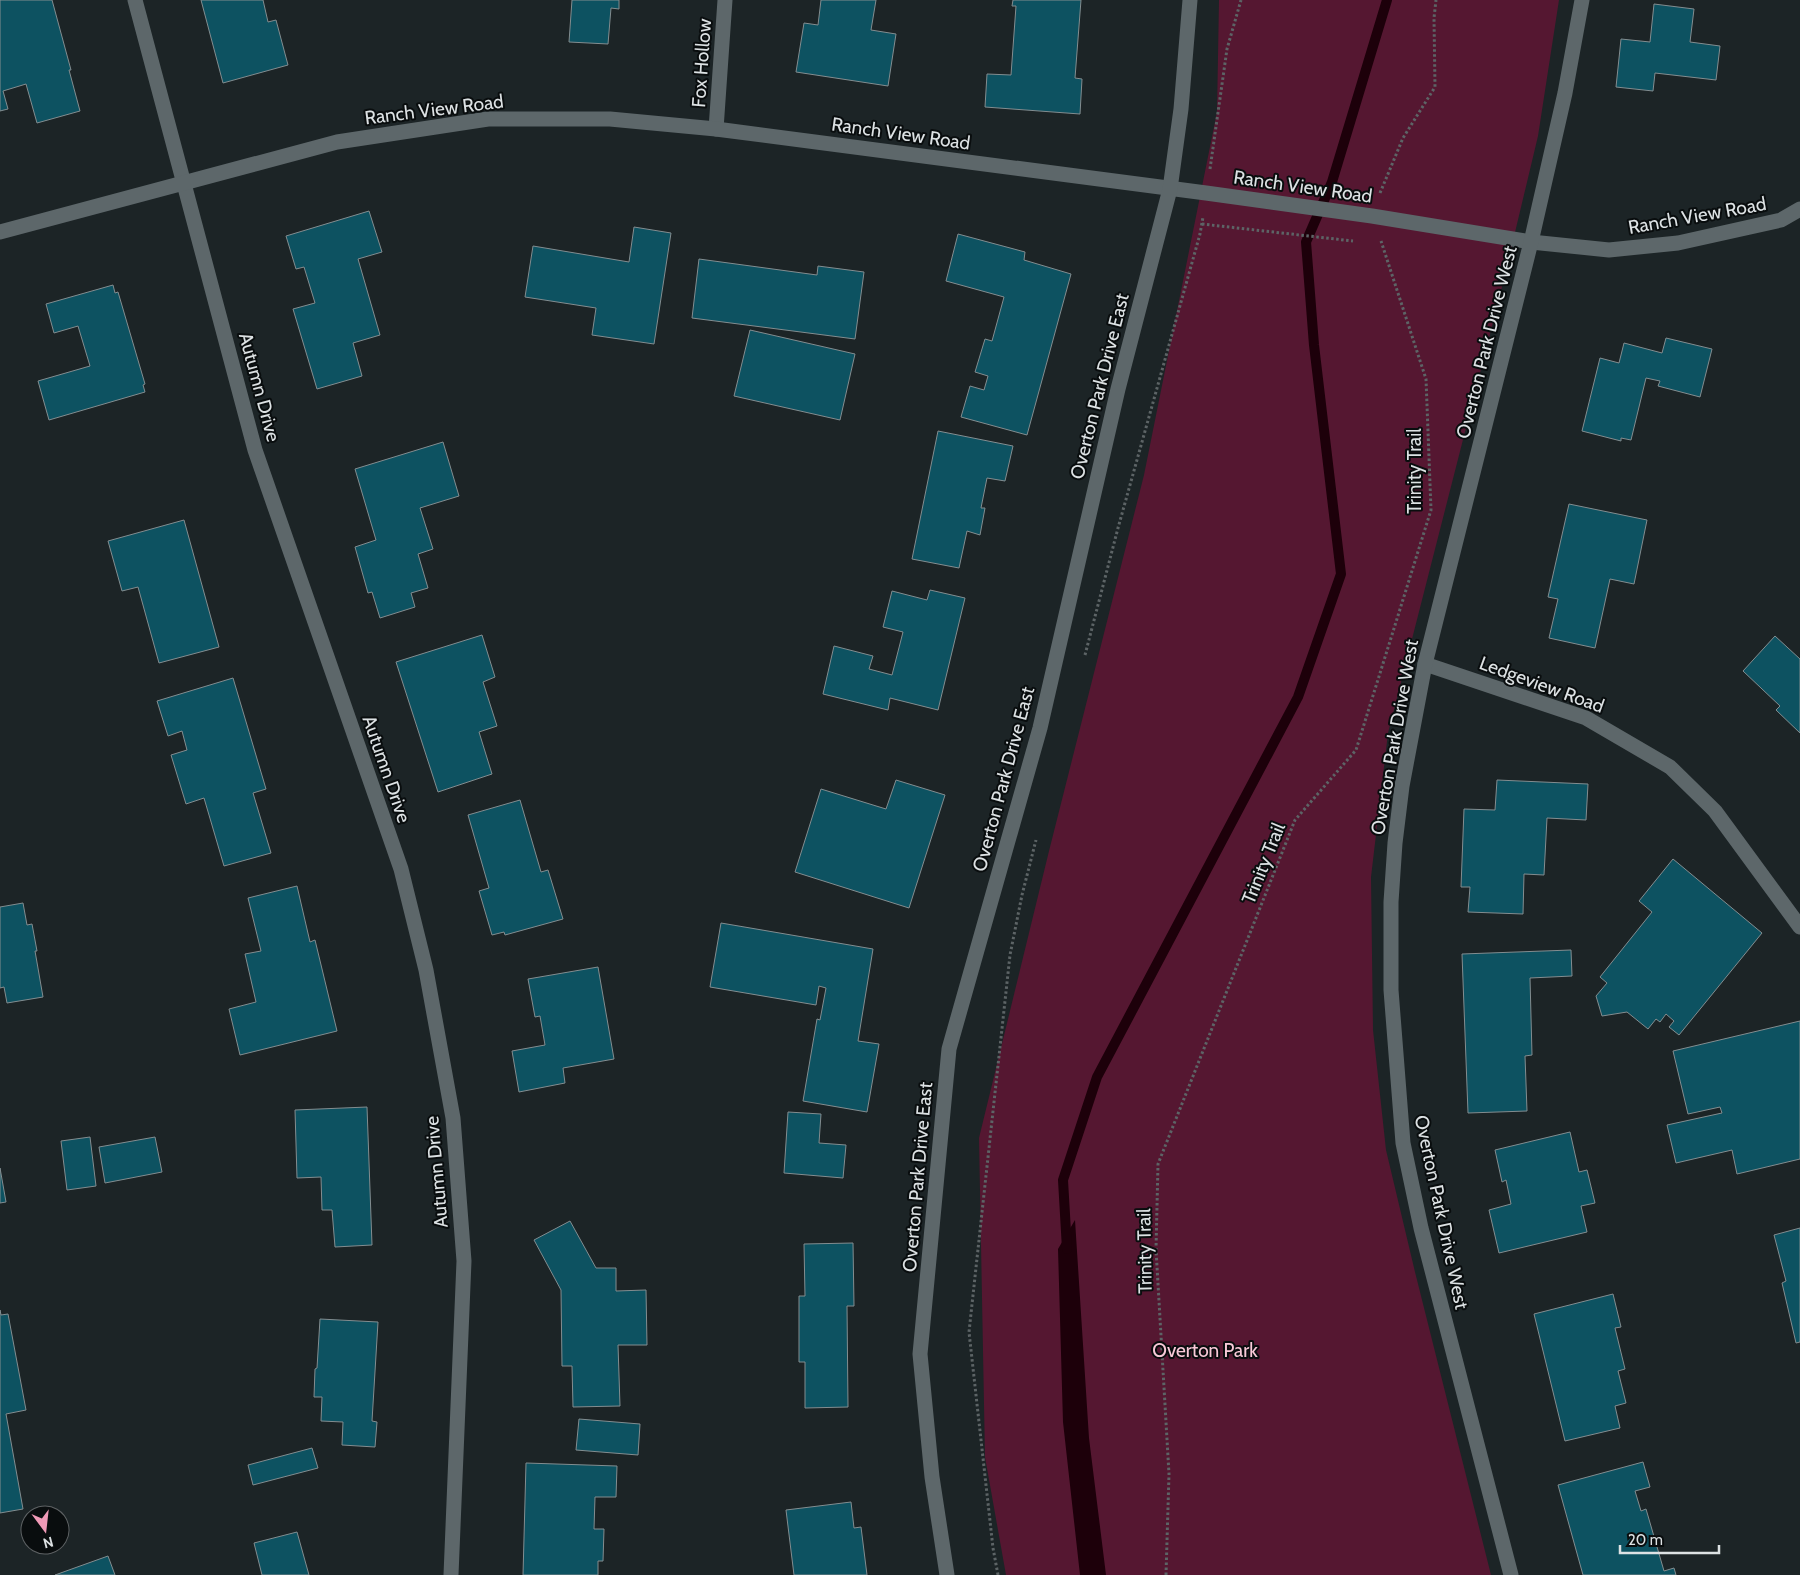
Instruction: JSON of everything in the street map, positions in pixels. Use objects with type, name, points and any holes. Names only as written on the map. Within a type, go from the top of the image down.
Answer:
[{"type":"street","name":"Autumn Drive","points":[[136,0],[256,450],[401,869],[426,970],[453,1118],[464,1261],[451,1575]]},
{"type":"street","name":"Fox Hollow","points":[[716,129],[725,0]]},
{"type":"street","name":"Overton Park Drive East","points":[[947,1575],[932,1477],[920,1354],[949,1050],[1040,728],[1118,389],[1170,189],[1181,109],[1190,0]]},
{"type":"street","name":"Overton Park Drive West","points":[[1511,1575],[1421,1228],[1404,1143],[1391,990],[1392,892],[1402,786],[1425,664],[1531,242],[1565,92],[1582,0]]},
{"type":"street","name":"Ranch View Road","points":[[0,232],[337,142],[488,119],[610,119],[716,129],[1206,193],[1369,216],[1531,242],[1609,250],[1678,243],[1781,220],[1800,209]]},
{"type":"street","name":"Ledgeview Road","points":[[1425,664],[1586,718],[1670,767],[1715,811],[1800,927]]},
{"type":"path","points":[[1083,660],[1200,234],[1227,48],[1241,0]]},
{"type":"path","points":[[1369,216],[1403,138],[1435,86],[1434,18],[1436,0]]},
{"type":"path","name":"Trinity Trail","points":[[1166,1575],[1169,1474],[1156,1249],[1158,1164],[1295,820],[1356,750],[1431,510],[1426,379],[1369,216]]},
{"type":"path","points":[[1202,224],[1355,241]]},
{"type":"path","points":[[998,1575],[993,1548],[969,1332],[1010,955],[1022,896],[1037,839]]},
{"type":"green space","name":"Overton Park","points":[[1219,0],[1559,0],[1538,136],[1501,291],[1388,733],[1371,877],[1373,1030],[1386,1150],[1491,1575],[1006,1575],[985,1457],[979,1138],[1144,475],[1217,112]]},
{"type":"shaded area","points":[[1075,1220],[1089,1438],[1106,1575],[1080,1575],[1063,1422],[1058,1249]]},
{"type":"building","points":[[0,0],[52,0],[80,111],[37,123],[26,84],[3,91],[8,109],[0,111]]},
{"type":"building","points":[[201,0],[263,0],[268,22],[276,20],[288,65],[223,83]]},
{"type":"building","points":[[572,0],[619,0],[619,9],[611,8],[608,44],[569,42]]},
{"type":"building","points":[[821,0],[876,0],[871,30],[896,34],[888,86],[796,72],[804,23],[818,25]]},
{"type":"building","points":[[1013,0],[1081,0],[1075,78],[1082,79],[1080,114],[985,107],[987,74],[1011,75],[1016,6],[1012,6]]},
{"type":"building","points":[[1654,4],[1694,9],[1690,42],[1720,46],[1716,80],[1655,73],[1653,91],[1616,87],[1621,39],[1650,42]]},
{"type":"building","points":[[369,211],[382,252],[358,259],[380,335],[353,343],[362,376],[317,389],[293,309],[315,303],[304,267],[296,269],[286,236]]},
{"type":"building","points":[[634,227],[671,233],[654,344],[592,335],[596,308],[525,297],[533,246],[629,262]]},
{"type":"building","points":[[958,234],[1025,252],[1024,260],[1071,274],[1027,435],[961,417],[970,386],[984,390],[988,376],[975,372],[985,339],[992,341],[1004,297],[946,281]]},
{"type":"building","points":[[699,259],[817,275],[818,266],[864,272],[855,339],[692,318]]},
{"type":"building","points":[[113,285],[115,293],[118,292],[145,384],[143,385],[145,392],[49,420],[38,381],[90,366],[78,326],[54,333],[46,304]]},
{"type":"building","points":[[750,330],[855,354],[840,420],[734,396]]},
{"type":"building","points":[[1666,338],[1712,349],[1700,397],[1658,386],[1660,381],[1646,378],[1631,440],[1621,438],[1621,441],[1582,431],[1600,358],[1619,363],[1624,343],[1662,353]]},
{"type":"building","points":[[938,431],[1013,446],[1005,481],[987,478],[981,508],[985,508],[980,535],[967,531],[959,568],[912,559]]},
{"type":"building","points":[[443,442],[459,496],[420,508],[433,549],[418,554],[428,588],[411,593],[415,607],[380,618],[372,592],[368,593],[355,547],[376,540],[355,469]]},
{"type":"building","points":[[1569,504],[1647,520],[1634,584],[1610,579],[1595,648],[1549,638],[1558,599],[1548,597]]},
{"type":"building","points":[[184,520],[219,647],[159,663],[138,587],[122,591],[108,541]]},
{"type":"building","points":[[930,590],[965,598],[938,710],[890,698],[888,710],[823,694],[834,646],[873,656],[869,669],[892,675],[903,632],[883,627],[892,591],[927,600]]},
{"type":"building","points":[[482,635],[495,677],[483,682],[497,726],[479,732],[492,774],[438,792],[396,662]]},
{"type":"building","points":[[1775,636],[1800,659],[1800,733],[1776,710],[1780,706],[1743,671]]},
{"type":"building","points":[[233,678],[266,789],[253,793],[271,853],[224,866],[204,798],[186,804],[171,755],[187,750],[182,731],[168,736],[157,701]]},
{"type":"building","points":[[896,780],[945,795],[909,908],[795,872],[821,789],[886,809]]},
{"type":"building","points":[[1497,780],[1588,784],[1586,820],[1547,818],[1544,875],[1524,874],[1523,914],[1468,912],[1470,887],[1461,887],[1464,809],[1495,810]]},
{"type":"building","points":[[520,800],[541,872],[548,870],[563,919],[505,935],[504,932],[492,935],[479,891],[489,888],[468,815]]},
{"type":"building","points":[[1673,859],[1762,933],[1679,1035],[1669,1027],[1674,1021],[1666,1014],[1660,1022],[1656,1019],[1648,1029],[1627,1012],[1602,1016],[1596,996],[1607,983],[1600,977],[1652,912],[1639,901]]},
{"type":"building","points":[[297,886],[310,942],[315,940],[337,1031],[240,1055],[229,1009],[256,1002],[245,954],[261,951],[248,898]]},
{"type":"building","points":[[23,903],[27,925],[32,924],[43,997],[7,1003],[4,987],[0,988],[0,907]]},
{"type":"building","points":[[721,923],[873,949],[858,1041],[879,1044],[867,1112],[803,1101],[817,1019],[820,1020],[826,988],[819,986],[816,1005],[710,987]]},
{"type":"building","points":[[1571,950],[1572,976],[1530,978],[1532,1055],[1525,1056],[1527,1111],[1468,1113],[1462,954]]},
{"type":"building","points":[[598,967],[614,1059],[563,1068],[565,1083],[519,1092],[512,1051],[545,1045],[540,1016],[535,1017],[528,979]]},
{"type":"building","points":[[1800,1021],[1800,1159],[1737,1174],[1732,1150],[1676,1163],[1667,1125],[1722,1113],[1720,1107],[1688,1114],[1673,1051]]},
{"type":"building","points":[[367,1107],[372,1245],[335,1247],[332,1210],[322,1210],[321,1177],[297,1178],[295,1110]]},
{"type":"building","points":[[788,1112],[821,1114],[819,1143],[846,1145],[843,1178],[784,1173]]},
{"type":"building","points":[[1570,1132],[1579,1172],[1587,1170],[1595,1203],[1581,1206],[1587,1232],[1499,1253],[1489,1210],[1511,1204],[1506,1180],[1502,1182],[1495,1150]]},
{"type":"building","points":[[90,1137],[96,1186],[67,1190],[61,1141]]},
{"type":"building","points":[[155,1137],[162,1172],[105,1183],[99,1147]]},
{"type":"building","points":[[0,1168],[6,1202],[0,1203]]},
{"type":"building","points":[[570,1221],[596,1268],[616,1268],[616,1291],[646,1290],[647,1345],[618,1345],[620,1406],[573,1407],[572,1366],[562,1366],[561,1290],[534,1240]]},
{"type":"building","points":[[1800,1228],[1800,1342],[1796,1343],[1782,1283],[1786,1281],[1774,1235]]},
{"type":"building","points":[[853,1243],[854,1306],[847,1306],[848,1407],[805,1408],[805,1362],[799,1362],[799,1296],[805,1296],[804,1244]]},
{"type":"building","points":[[1613,1294],[1621,1327],[1615,1328],[1625,1369],[1618,1371],[1626,1403],[1615,1406],[1620,1428],[1565,1441],[1534,1314]]},
{"type":"building","points":[[0,1310],[1,1315],[8,1314],[26,1410],[6,1414],[22,1505],[20,1505],[20,1510],[0,1513]]},
{"type":"building","points":[[320,1319],[378,1322],[372,1421],[377,1422],[375,1447],[342,1445],[343,1422],[321,1421],[322,1397],[314,1397]]},
{"type":"building","points":[[579,1419],[640,1424],[638,1455],[576,1450]]},
{"type":"building","points":[[312,1448],[318,1468],[253,1485],[248,1465]]},
{"type":"building","points":[[1643,1462],[1650,1487],[1635,1491],[1641,1511],[1646,1509],[1664,1571],[1674,1568],[1676,1575],[1583,1575],[1558,1485]]},
{"type":"building","points":[[526,1463],[617,1466],[616,1497],[595,1497],[594,1529],[604,1529],[603,1561],[598,1561],[598,1575],[523,1575]]},
{"type":"building","points":[[851,1502],[854,1528],[861,1527],[867,1575],[794,1575],[786,1510]]},
{"type":"building","points":[[297,1532],[309,1575],[262,1575],[254,1543]]},
{"type":"building","points":[[108,1556],[115,1575],[55,1575]]},
{"type":"waterway","points":[[1067,1249],[1063,1180],[1097,1077],[1298,697],[1341,574],[1314,345],[1306,242],[1332,182],[1387,0]]}]
